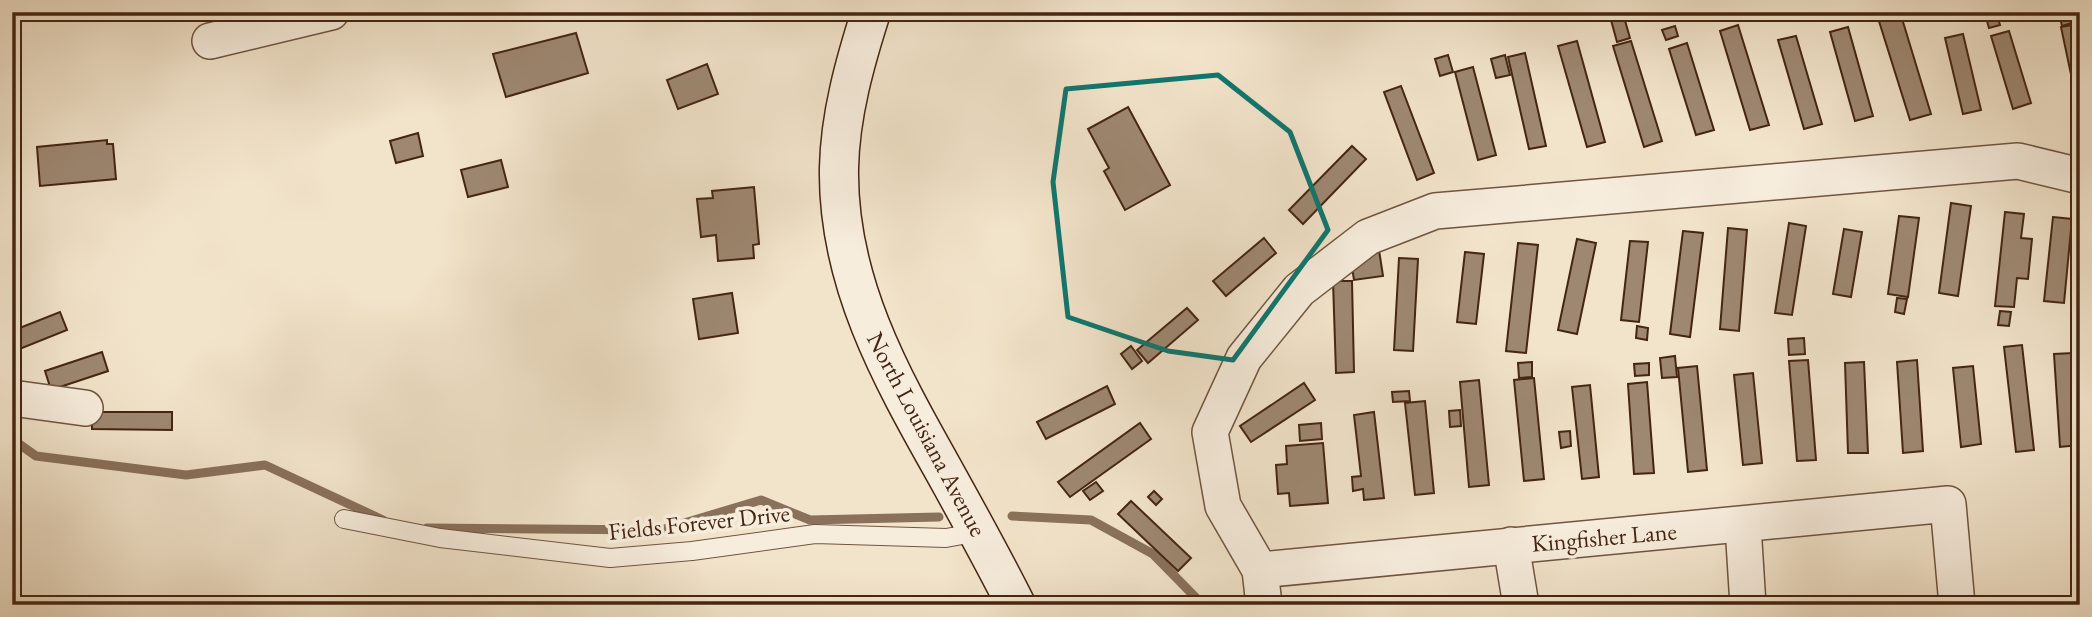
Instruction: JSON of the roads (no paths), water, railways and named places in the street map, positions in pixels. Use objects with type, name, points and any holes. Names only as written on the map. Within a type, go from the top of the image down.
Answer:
[{"type":"street","points":[[210,41],[331,12]]},
{"type":"street","name":"North Louisiana Avenue","points":[[871,12],[845,107],[839,167],[842,226],[850,266],[868,322],[892,379],[979,532],[1016,605]]},
{"type":"street","points":[[1264,605],[1260,570],[1223,506],[1210,432],[1244,358],[1299,289],[1368,237],[1435,211],[1576,197],[2018,161],[2080,176]]},
{"type":"street","points":[[12,398],[85,408]]},
{"type":"street","name":"Kingfisher Lane","points":[[1260,570],[1511,545],[1743,526],[1948,504],[1957,605]]},
{"type":"street","points":[[1743,526],[1748,605]]},
{"type":"street","points":[[1511,545],[1521,605]]},
{"type":"lane","name":"Fields Forever Drive","points":[[344,519],[440,538],[610,558],[692,551],[815,534],[946,538],[979,532]]},
{"type":"waterway","points":[[12,439],[36,456],[186,475],[265,465],[383,520]]},
{"type":"waterway","points":[[427,528],[661,530],[761,500],[810,520],[939,517]]},
{"type":"waterway","points":[[1012,516],[1091,520],[1153,554],[1203,605]]}]
